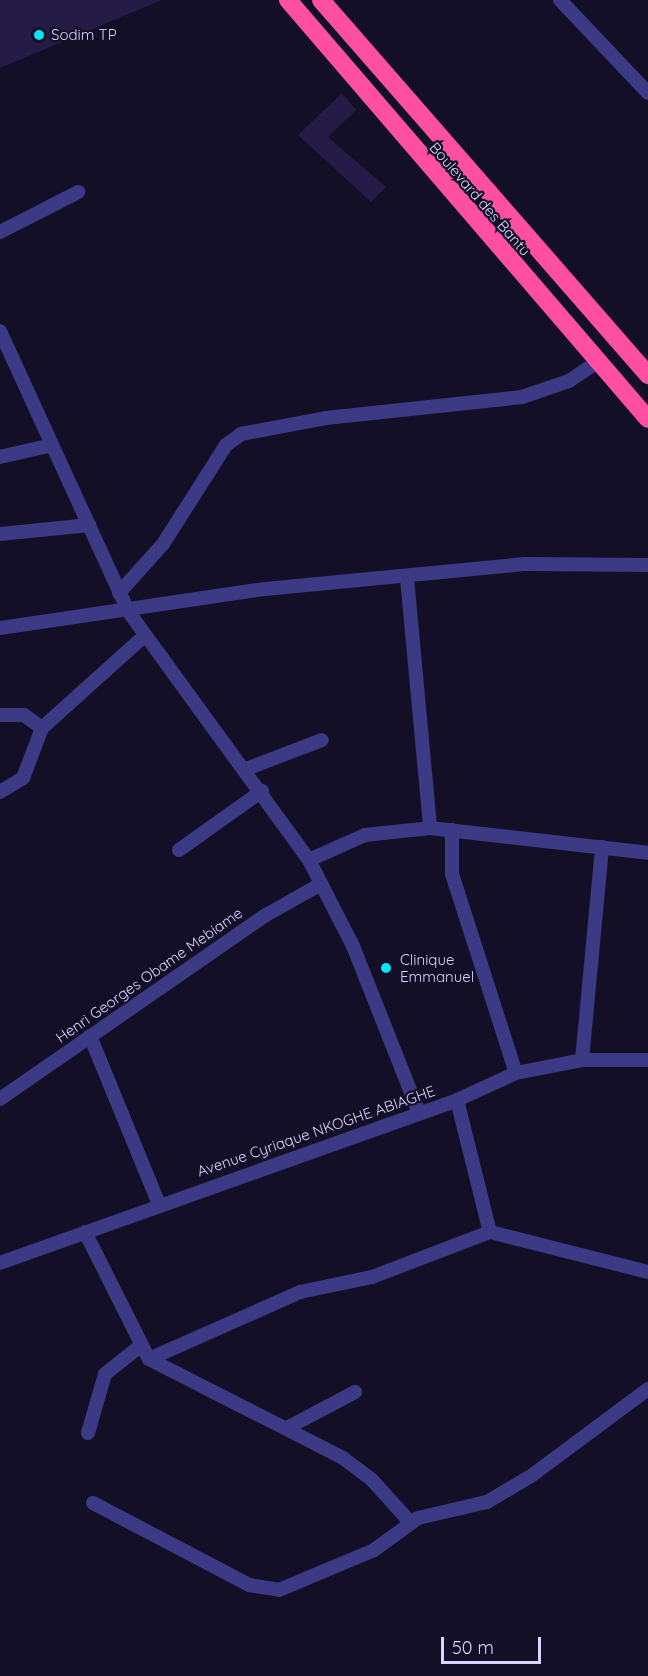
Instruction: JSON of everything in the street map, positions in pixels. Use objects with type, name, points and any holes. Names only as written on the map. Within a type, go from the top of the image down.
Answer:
[{"type":"highway","name":"Boulevard des Bantu","points":[[288,0],[648,419]]},
{"type":"highway","name":"Boulevard des Bantu","points":[[321,0],[648,375]]},
{"type":"street","points":[[560,0],[648,93]]},
{"type":"street","points":[[0,232],[78,192]]},
{"type":"street","points":[[0,331],[128,611],[144,636],[262,791],[309,860],[353,946],[419,1113]]},
{"type":"street","points":[[119,593],[157,552],[226,445],[241,434],[326,418],[522,396],[569,381],[597,362]]},
{"type":"street","points":[[0,457],[52,444]]},
{"type":"street","points":[[0,534],[90,525]]},
{"type":"street","points":[[0,627],[128,611],[265,589],[407,578],[568,561],[616,568],[648,565]]},
{"type":"street","points":[[407,578],[430,828]]},
{"type":"street","points":[[0,792],[23,778],[42,728],[144,636]]},
{"type":"street","points":[[0,716],[24,715],[42,728]]},
{"type":"street","points":[[246,769],[322,740]]},
{"type":"street","points":[[179,850],[262,791]]},
{"type":"street","points":[[309,860],[365,835],[430,828],[648,853]]},
{"type":"street","points":[[452,830],[452,874],[516,1073]]},
{"type":"street","points":[[582,1060],[602,847]]},
{"type":"street","name":"Henri Georges Obame Mebiame","points":[[0,1099],[266,915],[321,884]]},
{"type":"street","points":[[90,1036],[159,1204]]},
{"type":"street","name":"Avenue Cyriaque NKOGHE ABIAGHE","points":[[0,1263],[159,1204],[457,1100],[516,1073],[582,1060],[648,1060]]},
{"type":"street","points":[[457,1100],[490,1232]]},
{"type":"street","points":[[85,1232],[139,1347],[149,1359],[287,1428],[362,1470],[410,1522]]},
{"type":"street","points":[[149,1359],[300,1292],[372,1277],[490,1232],[648,1272]]},
{"type":"street","points":[[88,1433],[105,1374],[139,1347]]},
{"type":"street","points":[[93,1503],[249,1585],[270,1590],[296,1586],[374,1550],[410,1522],[487,1502],[557,1458],[648,1389]]},
{"type":"street","points":[[287,1428],[355,1392]]},
{"type":"building","name":"Sodim TP","points":[[0,0],[162,0],[0,68]]},
{"type":"building","points":[[342,93],[356,110],[328,137],[386,187],[371,202],[298,135]]},
{"type":"place","name":"Sodim TP","points":[[39,35]]},
{"type":"place","name":"Clinique Emmanuel","points":[[386,968]]}]
